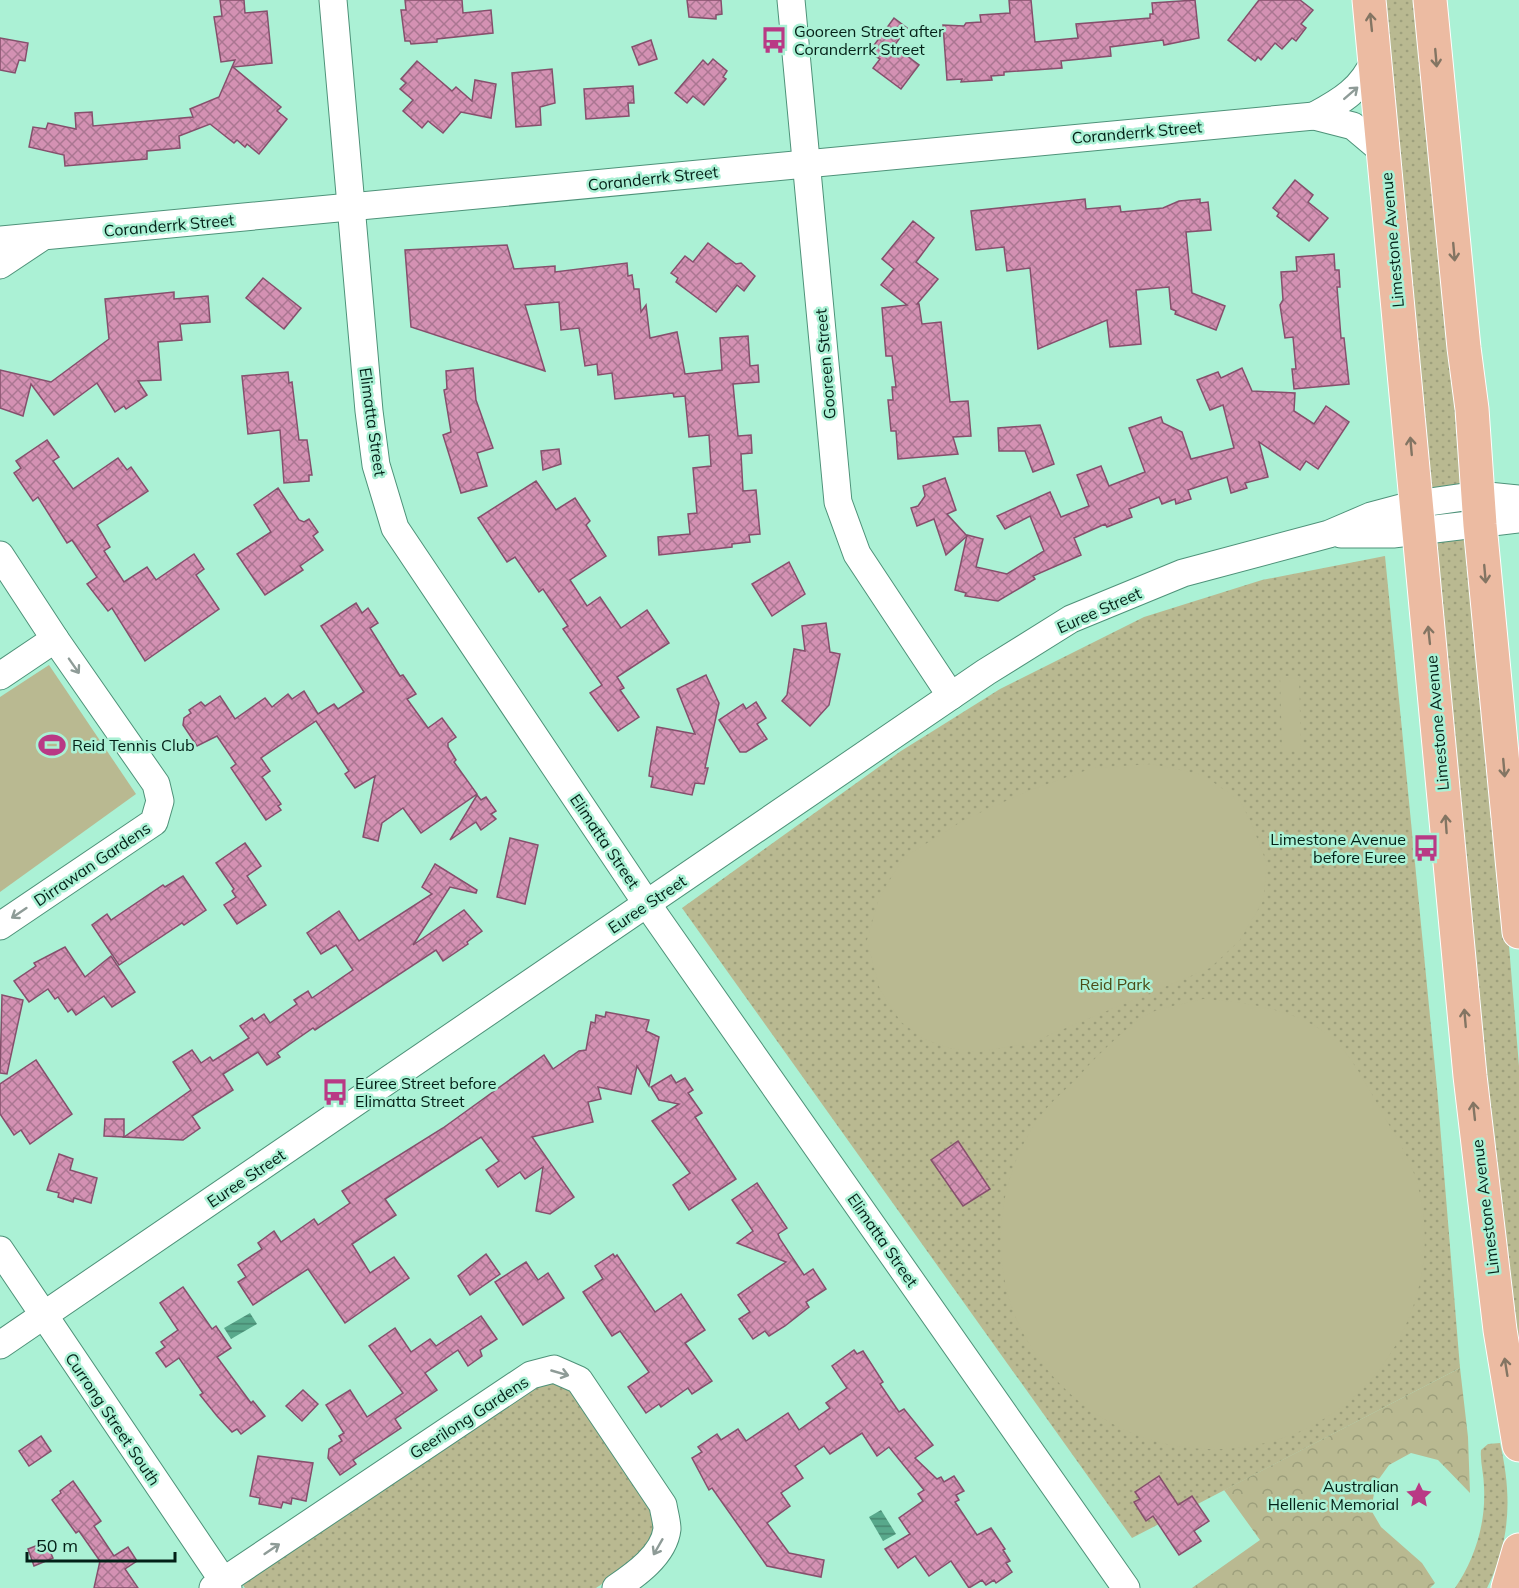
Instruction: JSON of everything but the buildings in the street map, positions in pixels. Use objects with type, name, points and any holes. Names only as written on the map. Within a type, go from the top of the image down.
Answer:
[{"type":"main road","name":"Limestone Avenue","points":[[1369,0],[1471,1088],[1500,1330],[1519,1445]]},
{"type":"main road","points":[[1430,0],[1462,337],[1472,409],[1479,510],[1519,932]]},
{"type":"main road","points":[[1508,1588],[1519,1550]]},
{"type":"street","name":"Elimatta Street","points":[[333,0],[375,455],[395,528],[648,904],[1126,1588]]},
{"type":"street","name":"Gooreen Street","points":[[791,0],[834,470],[841,512],[856,554],[951,696]]},
{"type":"street","name":"Coranderrk Street","points":[[1314,116],[1350,96],[1364,80],[1375,59]]},
{"type":"street","name":"Coranderrk Street","points":[[0,265],[42,236],[351,208],[806,162],[1314,116],[1353,126],[1385,153]]},
{"type":"street","points":[[0,240],[42,236]]},
{"type":"street","points":[[1479,510],[1519,499]]},
{"type":"street","points":[[1479,510],[1519,519]]},
{"type":"street","name":"Euree Street","points":[[0,1345],[951,696],[1071,619],[1184,573],[1329,534],[1393,534],[1418,517],[1479,510]]},
{"type":"street","name":"Dirrawan Gardens","points":[[0,555],[55,639],[156,784],[160,801],[154,822],[0,926]]},
{"type":"street","points":[[0,676],[55,639]]},
{"type":"street","name":"Currong Street South","points":[[0,1250],[221,1586]]},
{"type":"street","name":"Geerilong Gardens","points":[[221,1586],[531,1376],[554,1369],[579,1380],[663,1505],[667,1529],[658,1550],[640,1572],[616,1588]]},
{"type":"green space","points":[[1380,0],[1433,0],[1519,1066],[1519,1373],[1488,1155]]},
{"type":"green space","name":"Reid Park","points":[[1385,556],[1437,1088],[1460,1368],[1132,1538],[682,908],[901,751],[1000,689],[1144,617],[1262,580]]},
{"type":"green space","name":"Reid Tennis Club","points":[[49,665],[136,794],[0,892],[0,697]]},
{"type":"green space","points":[[1280,676],[1299,676],[1301,750],[1282,750]]},
{"type":"green space","points":[[1152,764],[1203,775],[1240,801],[1251,822],[1267,864],[1263,901],[1240,940],[1210,968],[1030,1043],[978,1052],[949,1048],[924,1039],[901,1022],[880,990],[867,940],[879,898],[903,858],[964,820],[1030,790],[1093,768]]},
{"type":"green space","points":[[1203,999],[1242,1003],[1281,1012],[1317,1027],[1333,1039],[1357,1068],[1406,1155],[1420,1193],[1424,1221],[1421,1280],[1389,1356],[1348,1402],[1297,1433],[1239,1448],[1180,1447],[1122,1429],[1070,1394],[1028,1342],[1015,1316],[1006,1288],[1002,1260],[1001,1230],[1004,1201],[1011,1173],[1022,1146],[1043,1113],[1100,1053],[1135,1022],[1150,1013]]},
{"type":"green space","points":[[1460,1368],[1468,1437],[1470,1493],[1438,1460],[1411,1453],[1389,1465],[1376,1483],[1371,1510],[1381,1527],[1422,1563],[1435,1583],[1430,1588],[1192,1588],[1260,1540],[1224,1490]]},
{"type":"green space","points":[[551,1382],[570,1390],[651,1506],[655,1536],[638,1560],[596,1588],[245,1588],[241,1582],[535,1388]]},
{"type":"green space","points":[[1500,1443],[1507,1499],[1505,1535],[1501,1553],[1487,1588],[1455,1588],[1468,1565],[1481,1527],[1484,1482],[1481,1450],[1488,1444]]},
{"type":"shaded area","points":[[250,1313],[257,1324],[231,1339],[224,1328]]},
{"type":"shaded area","points":[[881,1510],[896,1534],[883,1541],[869,1517]]},
{"type":"place","name":"Gooreen Street after Coranderrk Street","points":[[774,40]]},
{"type":"place","name":"Reid Tennis Club","points":[[52,745]]},
{"type":"place","name":"Limestone Avenue before Euree","points":[[1426,848]]},
{"type":"place","name":"Euree Street before Elimatta Street","points":[[335,1092]]},
{"type":"place","name":"Australian Hellenic Memorial","points":[[1419,1495]]}]
